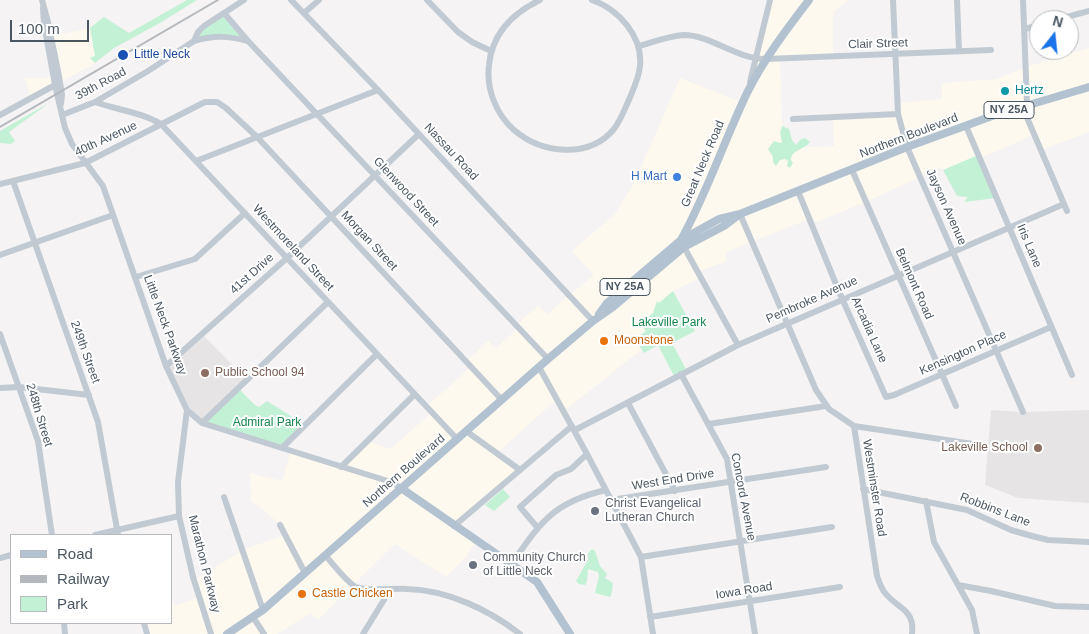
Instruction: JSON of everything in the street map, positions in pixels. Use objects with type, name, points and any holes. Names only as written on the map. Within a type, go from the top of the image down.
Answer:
[{"type":"main road","name":"Great Neck Road","points":[[683,243],[748,90],[766,59],[809,0]]},
{"type":"main road","name":"Northern Boulevard","points":[[227,634],[263,610],[593,321],[607,303],[683,243],[719,219],[740,214],[907,147],[1024,105],[1089,87]]},
{"type":"main road","points":[[696,212],[698,218],[703,221],[719,219]]},
{"type":"main road","name":"Northern Boulevard","points":[[683,243],[724,226],[740,214]]},
{"type":"main road","name":"Little Neck Parkway","points":[[401,488],[537,582],[570,634]]},
{"type":"street","name":"Little Neck Parkway","points":[[42,0],[59,76],[62,95],[61,106]]},
{"type":"street","name":"39th Road","points":[[62,115],[95,102],[148,71],[194,41],[198,32],[204,26],[244,0]]},
{"type":"street","name":"Nassau Road","points":[[291,0],[378,90],[593,321]]},
{"type":"street","points":[[304,13],[319,0]]},
{"type":"street","points":[[427,0],[458,32],[472,42],[492,51]]},
{"type":"street","points":[[540,0],[510,19],[498,34],[492,51],[488,74],[493,99],[504,118],[519,134],[538,145],[560,150],[596,144],[613,129],[619,121],[637,80],[640,66],[639,46],[624,22],[608,8],[592,0]]},
{"type":"street","name":"Great Neck Road","points":[[748,90],[770,0]]},
{"type":"street","name":"Jayson Avenue","points":[[893,0],[898,114],[907,147],[1023,412]]},
{"type":"street","points":[[957,0],[959,51]]},
{"type":"street","points":[[1023,0],[1025,29],[1024,105],[1067,211]]},
{"type":"street","name":"Little Neck Parkway","points":[[44,8],[44,24],[55,85],[68,136],[85,163],[103,186],[166,366],[187,410],[202,423],[392,482],[401,488]]},
{"type":"street","name":"Glenwood Street","points":[[224,13],[248,41],[548,359]]},
{"type":"street","points":[[1025,29],[1029,28]]},
{"type":"street","points":[[194,41],[222,36],[248,41]]},
{"type":"street","name":"Clair Street","points":[[639,46],[672,37],[688,36],[756,59],[991,50]]},
{"type":"street","points":[[0,115],[55,85]]},
{"type":"street","points":[[196,161],[378,90]]},
{"type":"street","name":"Westmoreland Street","points":[[95,102],[143,115],[161,124],[457,439]]},
{"type":"street","name":"40th Avenue","points":[[0,184],[85,163],[205,102],[217,102]]},
{"type":"street","name":"Morgan Street","points":[[217,102],[226,108],[257,138],[502,400]]},
{"type":"street","points":[[793,119],[898,114]]},
{"type":"street","name":"Iris Lane","points":[[966,126],[1072,374]]},
{"type":"street","name":"41st Drive","points":[[166,366],[287,258],[419,134]]},
{"type":"street","name":"Belmont Road","points":[[852,170],[956,406]]},
{"type":"street","name":"249th Street","points":[[13,181],[98,422],[117,533]]},
{"type":"street","name":"Arcadia Lane","points":[[798,191],[842,298],[885,395]]},
{"type":"street","name":"Pembroke Avenue","points":[[454,526],[573,428],[628,403],[738,345],[842,298],[898,276],[1064,204]]},
{"type":"street","points":[[136,277],[195,259],[245,213]]},
{"type":"street","name":"Westminster Road","points":[[740,214],[816,390],[826,406],[838,417],[854,426],[876,576],[886,594],[908,612],[912,622],[912,634]]},
{"type":"street","points":[[0,255],[113,215]]},
{"type":"street","points":[[683,243],[738,345]]},
{"type":"street","points":[[202,423],[328,302]]},
{"type":"street","name":"Kensington Place","points":[[885,395],[886,397],[894,395],[1051,326]]},
{"type":"street","name":"248th Street","points":[[0,334],[38,441],[52,534]]},
{"type":"street","points":[[282,448],[377,354]]},
{"type":"street","points":[[539,367],[588,454],[641,557],[653,634]]},
{"type":"street","name":"Concord Avenue","points":[[681,374],[726,457],[755,634]]},
{"type":"street","points":[[0,388],[19,387],[89,396]]},
{"type":"street","points":[[341,467],[414,395]]},
{"type":"street","points":[[628,403],[675,491]]},
{"type":"street","points":[[709,424],[826,406]]},
{"type":"street","name":"Marathon Parkway","points":[[187,410],[178,482],[179,516],[193,577],[211,634]]},
{"type":"street","points":[[854,426],[909,436],[974,444]]},
{"type":"street","points":[[466,431],[520,470]]},
{"type":"street","points":[[537,527],[520,507],[556,475],[571,468],[588,454]]},
{"type":"street","name":"West End Drive","points":[[611,500],[826,467]]},
{"type":"street","name":"Robbins Lane","points":[[863,489],[967,510],[1011,530],[1048,540],[1089,542]]},
{"type":"street","points":[[510,564],[537,527],[546,518],[562,507],[606,490]]},
{"type":"street","points":[[224,497],[263,610]]},
{"type":"street","points":[[926,502],[934,542],[972,610],[977,634]]},
{"type":"street","points":[[117,533],[179,516]]},
{"type":"street","points":[[280,525],[305,573]]},
{"type":"street","points":[[641,557],[832,527]]},
{"type":"street","points":[[324,556],[356,587],[390,590],[407,589],[448,596],[490,614],[520,634]]},
{"type":"street","points":[[958,585],[984,589],[1055,606],[1089,607]]},
{"type":"street","name":"Iowa Road","points":[[650,617],[840,587]]},
{"type":"street","points":[[363,634],[390,590]]},
{"type":"street","points":[[253,617],[264,634]]},
{"type":"shaded area","points":[[770,0],[848,0],[833,12],[833,57],[780,59],[783,148],[834,146],[833,118],[898,114],[898,103],[942,99],[942,83],[996,79],[1049,60],[1079,60],[1079,51],[1089,48],[1089,132],[1041,150],[1034,135],[980,158],[978,156],[943,170],[941,167],[866,202],[812,224],[809,219],[726,252],[726,261],[698,272],[700,278],[673,291],[658,303],[653,313],[640,324],[646,330],[635,340],[641,350],[564,411],[557,399],[497,453],[520,470],[454,526],[477,542],[446,577],[395,544],[318,620],[310,613],[277,634],[147,634],[144,624],[172,624],[172,603],[175,606],[199,597],[194,580],[242,550],[285,535],[279,524],[251,501],[250,473],[282,481],[291,451],[340,467],[367,441],[391,449],[431,413],[426,407],[471,367],[466,362],[488,341],[496,348],[518,328],[516,325],[538,306],[547,314],[594,275],[572,251],[615,214],[634,183],[680,78],[743,103]]},
{"type":"shaded area","points":[[90,28],[95,56],[91,58],[95,63],[31,99],[25,78],[55,77],[48,37]]},
{"type":"shaded area","name":"Public School 94","points":[[202,334],[247,380],[202,423],[187,410],[166,366]]},
{"type":"shaded area","name":"Lakeville School","points":[[991,410],[1023,412],[1089,410],[1089,503],[1018,498],[985,485]]},
{"type":"green space","points":[[187,0],[197,0],[114,48],[95,63],[90,58],[95,56],[90,28],[104,17],[129,33]]},
{"type":"green space","points":[[224,13],[248,41],[232,37],[194,41],[198,32]]},
{"type":"green space","points":[[49,103],[9,132],[15,141],[11,144],[0,143],[0,131]]},
{"type":"green space","points":[[782,126],[789,129],[792,140],[796,145],[805,138],[810,142],[793,154],[791,160],[793,163],[790,168],[787,166],[788,161],[785,159],[780,160],[776,166],[768,149],[774,141],[782,142],[780,133]]},
{"type":"green space","points":[[978,155],[996,198],[964,202],[968,197],[957,196],[943,170]]},
{"type":"green space","name":"Lakeville Park","points":[[673,291],[695,331],[672,343],[687,371],[675,378],[658,345],[644,353],[635,339],[646,331],[640,324],[653,313],[657,301],[659,303]]},
{"type":"green space","name":"Admiral Park","points":[[238,388],[255,405],[259,407],[267,401],[305,425],[282,448],[202,423]]},
{"type":"green space","points":[[503,489],[510,497],[494,511],[485,505]]},
{"type":"green space","points":[[592,549],[595,551],[600,566],[607,574],[605,578],[613,583],[610,597],[595,593],[599,576],[598,572],[588,569],[585,585],[579,584],[576,581],[588,560],[588,553]]},
{"type":"railway","points":[[0,127],[218,0]]},
{"type":"place","name":"Little Neck","points":[[123,55]]},
{"type":"place","name":"Hertz","points":[[1005,91]]},
{"type":"place","name":"H Mart","points":[[677,177]]},
{"type":"place","name":"Moonstone","points":[[604,341]]},
{"type":"place","name":"Public School 94","points":[[205,373]]},
{"type":"place","name":"Lakeville School","points":[[1038,448]]},
{"type":"place","name":"Christ Evangelical Lutheran Church","points":[[595,511]]},
{"type":"place","name":"Community Church of Little Neck","points":[[473,565]]},
{"type":"place","name":"Castle Chicken","points":[[302,594]]}]
